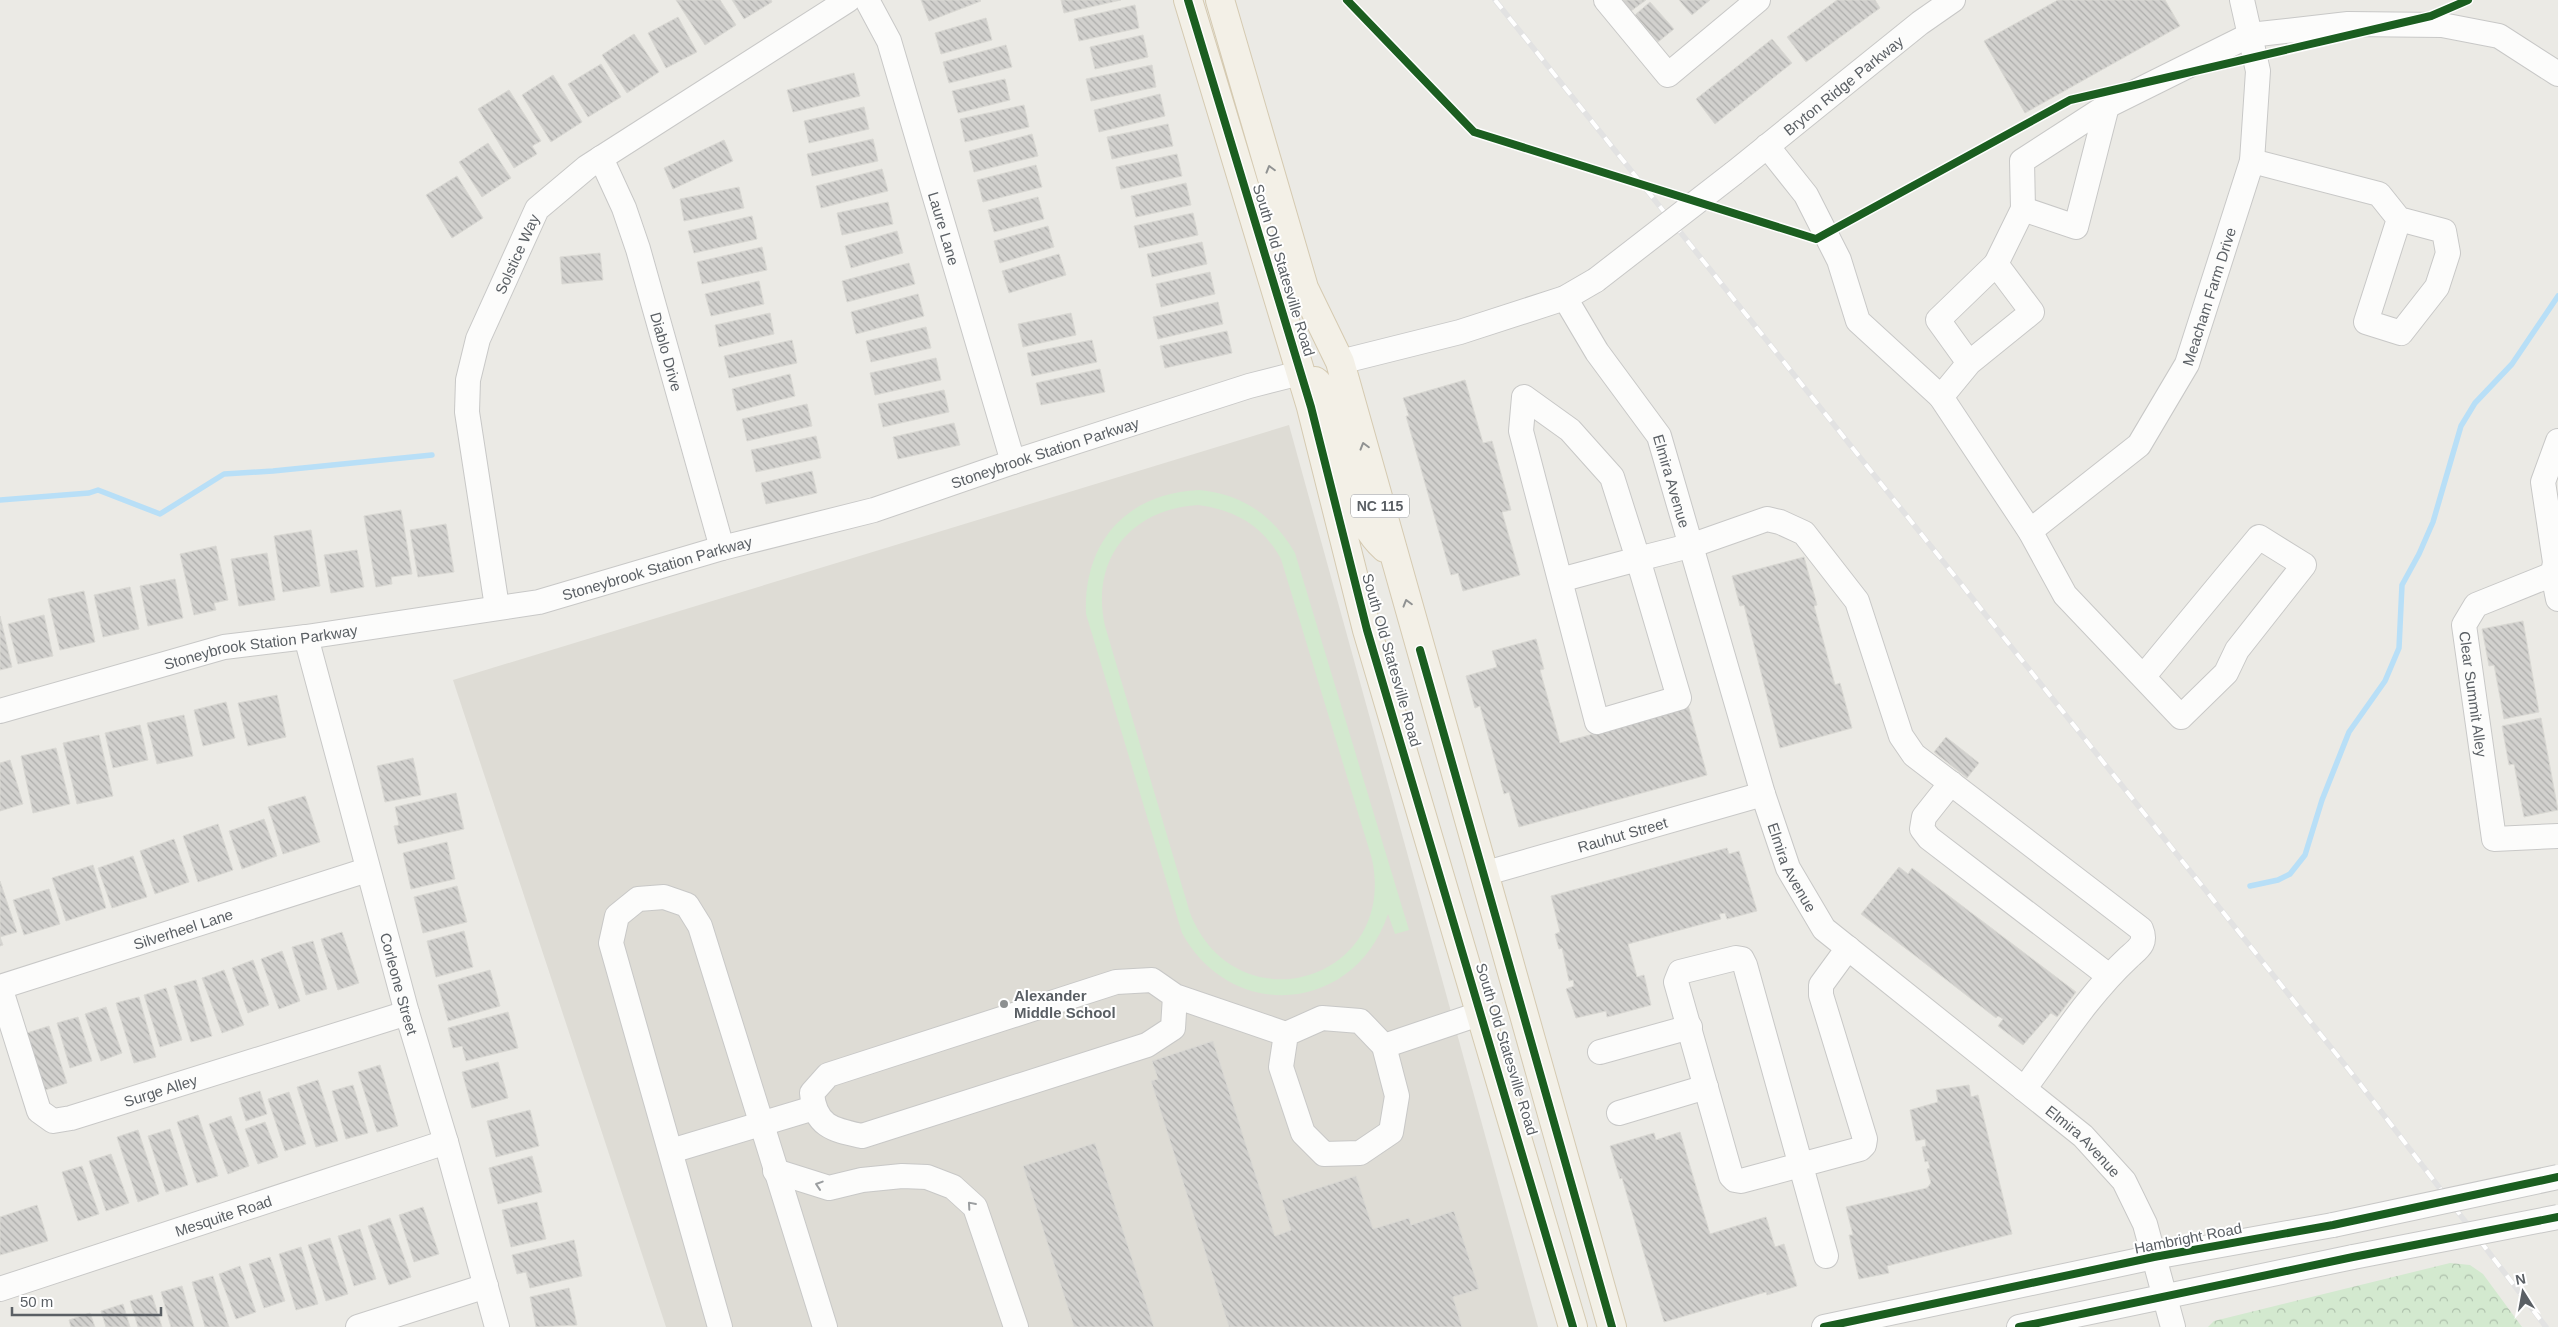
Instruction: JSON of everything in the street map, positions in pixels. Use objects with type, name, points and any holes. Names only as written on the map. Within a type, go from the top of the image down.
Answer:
[{"type":"main road","name":"South Old Statesville Road","points":[[1188,0],[1300,373],[1367,630],[1482,1013],[1573,1327]]},
{"type":"main road","name":"South Old Statesville Road","points":[[1220,0],[1304,288],[1340,362],[1612,1327]]},
{"type":"main road","points":[[1225,124],[1263,202],[1312,350],[1328,361],[1340,362]]},
{"type":"main road","points":[[1300,373],[1319,384],[1326,395],[1366,524],[1376,540],[1394,555]]},
{"type":"street","name":"Solstice Way","points":[[497,607],[467,412],[468,380],[478,339],[537,209],[587,166],[848,0]]},
{"type":"street","name":"Laure Lane","points":[[867,0],[889,41],[1013,462]]},
{"type":"street","points":[[1606,0],[1668,75],[1758,0]]},
{"type":"street","name":"Bryton Ridge Parkway","points":[[1340,362],[1460,332],[1566,298],[1596,280],[1734,173],[1920,23],[1953,0]]},
{"type":"street","name":"Meacham Farm Drive","points":[[2030,531],[2139,445],[2187,364],[2252,161],[2258,72],[2242,0]]},
{"type":"street","points":[[1969,363],[1938,320],[1996,264],[2023,209],[2022,161],[2107,106],[2250,35],[2348,24],[2442,25],[2499,36],[2558,74]]},
{"type":"street","points":[[2023,209],[2076,227],[2107,106]]},
{"type":"street","points":[[1767,146],[1806,195],[1839,260],[1858,321],[1940,397],[2030,531],[2065,595],[2143,677],[2181,716],[2226,672],[2237,650],[2304,565],[2259,537],[2143,677]]},
{"type":"street","name":"Diablo Drive","points":[[601,158],[624,208],[638,249],[722,548]]},
{"type":"street","points":[[2252,161],[2379,194],[2398,219],[2444,231],[2448,253],[2437,287],[2402,333],[2366,322],[2398,219]]},
{"type":"street","points":[[1940,397],[1969,363],[2032,312],[1996,264]]},
{"type":"street","name":"Elmira Avenue","points":[[1566,298],[1596,352],[1659,436],[1693,545],[1763,794],[1788,868],[1824,929],[2082,1136],[2124,1181],[2145,1224],[2173,1327]]},
{"type":"street","name":"Stoneybrook Station Parkway","points":[[0,711],[224,647],[306,638],[539,602],[722,548],[874,510],[1013,462],[1250,386],[1300,373]]},
{"type":"street","points":[[1524,397],[1570,430],[1612,477],[1638,559],[1679,698],[1597,722],[1521,431],[1524,397]]},
{"type":"street","points":[[2558,441],[2543,482],[2555,562],[2552,574],[2558,599]]},
{"type":"street","points":[[1560,580],[1693,545],[1767,519],[1780,522],[1804,533],[1857,601],[1901,736],[1914,755],[2141,929],[2144,937],[2143,945],[2109,976],[2024,1089]]},
{"type":"street","name":"Clear Summit Alley","points":[[2552,574],[2476,606],[2464,625],[2494,839],[2558,836]]},
{"type":"street","name":"Corleone Street","points":[[306,638],[367,870],[446,1142],[497,1327]]},
{"type":"street","points":[[1951,783],[1924,817],[1922,829],[1929,838],[2109,976]]},
{"type":"street","name":"Rauhut Street","points":[[1483,874],[1763,794]]},
{"type":"street","name":"Silverheel Lane","points":[[0,987],[367,870]]},
{"type":"street","points":[[720,1327],[611,943],[617,916],[638,899],[664,898],[687,905],[700,926],[760,1124],[825,1327]]},
{"type":"street","points":[[1826,1256],[1802,1165],[1742,959],[1736,958],[1680,972],[1676,982],[1731,1176],[1735,1180],[1741,1181],[1802,1165],[1860,1150],[1864,1144],[1865,1139],[1821,995],[1821,986],[1848,948]]},
{"type":"street","points":[[1175,996],[1173,1028],[1147,1045],[862,1136],[832,1130],[814,1108],[812,1093],[828,1075],[1116,982],[1152,980],[1175,996],[1286,1034],[1322,1018],[1360,1021],[1384,1046],[1397,1096],[1392,1132],[1360,1153],[1324,1154],[1302,1133],[1281,1067],[1286,1034]]},
{"type":"street","name":"Surge Alley","points":[[0,987],[39,1111],[53,1121],[71,1118],[407,1013]]},
{"type":"street","points":[[1384,1046],[1482,1013]]},
{"type":"street","points":[[1600,1052],[1690,1027]]},
{"type":"street","points":[[1619,1113],[1706,1087]]},
{"type":"street","points":[[671,1151],[814,1108]]},
{"type":"street","name":"Mesquite Road","points":[[0,1289],[446,1142]]},
{"type":"street","points":[[775,1171],[829,1188],[862,1180],[902,1176],[927,1177],[953,1187],[975,1207],[1016,1327]]},
{"type":"street","name":"Hambright Road","points":[[1824,1327],[2154,1257],[2333,1225],[2558,1177]]},
{"type":"street","points":[[2019,1327],[2353,1256],[2558,1217]]},
{"type":"street","points":[[358,1327],[486,1286]]},
{"type":"shaded area","name":"Alexander Middle School","points":[[1289,425],[1538,1327],[666,1327],[453,680]]},
{"type":"green space","points":[[1199,490],[1215,492],[1242,502],[1266,517],[1277,528],[1295,553],[1409,930],[1395,934],[1388,914],[1372,947],[1349,972],[1322,988],[1291,995],[1260,993],[1231,982],[1204,962],[1182,933],[1086,614],[1087,588],[1092,565],[1101,544],[1114,526],[1131,512],[1151,501],[1173,493]],"holes":[[[1198,505],[1212,507],[1236,516],[1257,529],[1266,537],[1281,559],[1372,859],[1374,901],[1361,935],[1338,960],[1308,975],[1275,979],[1242,971],[1212,949],[1190,913],[1105,626],[1102,602],[1104,579],[1110,559],[1121,542],[1135,527],[1153,516],[1174,509]]]},
{"type":"green space","points":[[2450,1263],[2470,1265],[2483,1274],[2522,1327],[2208,1327],[2214,1321]]},
{"type":"building","points":[[676,0],[720,0],[736,25],[705,45]]},
{"type":"building","points":[[732,0],[771,0],[772,2],[744,19]]},
{"type":"building","points":[[921,0],[980,0],[981,1],[929,21]]},
{"type":"building","points":[[1061,0],[1121,0],[1064,13]]},
{"type":"building","points":[[1622,0],[1646,0],[1631,11]]},
{"type":"building","points":[[1679,0],[1710,0],[1692,15]]},
{"type":"building","points":[[1837,0],[1875,0],[1880,8],[1806,62],[1787,37]]},
{"type":"building","points":[[2058,0],[2165,0],[2180,26],[2025,113],[1984,41]]},
{"type":"building","points":[[1650,2],[1674,29],[1658,42],[1635,15]]},
{"type":"building","points":[[1135,5],[1139,28],[1079,41],[1074,19]]},
{"type":"building","points":[[678,17],[697,52],[666,68],[648,33]]},
{"type":"building","points":[[986,18],[992,40],[941,54],[935,33]]},
{"type":"building","points":[[634,34],[659,72],[627,93],[602,55]]},
{"type":"building","points":[[1143,35],[1148,57],[1095,69],[1090,47]]},
{"type":"building","points":[[1772,39],[1792,63],[1715,124],[1696,99]]},
{"type":"building","points":[[1006,45],[1012,67],[949,83],[943,62]]},
{"type":"building","points":[[601,64],[621,97],[588,117],[568,84]]},
{"type":"building","points":[[1152,65],[1156,87],[1091,101],[1086,79]]},
{"type":"building","points":[[854,73],[860,96],[793,112],[787,90]]},
{"type":"building","points":[[553,75],[582,122],[551,142],[522,95]]},
{"type":"building","points":[[1005,79],[1010,100],[958,113],[952,91]]},
{"type":"building","points":[[509,90],[541,141],[532,146],[537,154],[514,168],[478,109]]},
{"type":"building","points":[[1160,94],[1165,116],[1099,132],[1094,110]]},
{"type":"building","points":[[1024,105],[1029,127],[965,142],[960,119]]},
{"type":"building","points":[[864,107],[869,129],[809,143],[804,121]]},
{"type":"building","points":[[1168,124],[1173,146],[1112,159],[1107,137]]},
{"type":"building","points":[[1032,134],[1038,156],[974,172],[969,151]]},
{"type":"building","points":[[873,139],[878,161],[812,176],[807,154]]},
{"type":"building","points":[[724,140],[733,161],[673,189],[664,168]]},
{"type":"building","points":[[488,143],[511,178],[482,197],[459,162]]},
{"type":"building","points":[[1177,154],[1182,176],[1121,189],[1116,167]]},
{"type":"building","points":[[1036,165],[1042,187],[983,202],[977,180]]},
{"type":"building","points":[[882,169],[888,191],[821,208],[816,186]]},
{"type":"building","points":[[457,176],[483,218],[452,238],[426,195]]},
{"type":"building","points":[[1186,183],[1191,205],[1136,217],[1131,196]]},
{"type":"building","points":[[739,187],[744,208],[684,221],[680,199]]},
{"type":"building","points":[[1038,197],[1044,219],[994,232],[988,210]]},
{"type":"building","points":[[888,202],[893,224],[842,235],[837,213]]},
{"type":"building","points":[[1193,213],[1198,235],[1139,248],[1134,226]]},
{"type":"building","points":[[752,216],[757,239],[694,253],[688,231]]},
{"type":"building","points":[[1048,226],[1054,247],[1000,263],[994,241]]},
{"type":"building","points":[[897,231],[903,253],[851,268],[845,246]]},
{"type":"building","points":[[1202,242],[1207,264],[1152,277],[1147,254]]},
{"type":"building","points":[[762,247],[767,270],[702,284],[697,262]]},
{"type":"building","points":[[600,253],[603,280],[562,284],[560,257]]},
{"type":"building","points":[[1059,254],[1066,275],[1009,293],[1002,271]]},
{"type":"building","points":[[909,263],[915,284],[847,302],[842,281]]},
{"type":"building","points":[[1210,272],[1215,294],[1161,307],[1156,284]]},
{"type":"building","points":[[759,281],[764,304],[711,316],[705,294]]},
{"type":"building","points":[[918,294],[924,316],[856,334],[851,312]]},
{"type":"building","points":[[1218,302],[1223,324],[1158,339],[1153,317]]},
{"type":"building","points":[[770,313],[774,334],[719,347],[715,325]]},
{"type":"building","points":[[1071,313],[1076,335],[1023,347],[1018,324]]},
{"type":"building","points":[[926,327],[931,348],[871,362],[866,341]]},
{"type":"building","points":[[1227,331],[1232,353],[1165,368],[1160,346]]},
{"type":"building","points":[[792,340],[797,363],[729,378],[724,356]]},
{"type":"building","points":[[1092,340],[1097,362],[1032,376],[1027,353]]},
{"type":"building","points":[[936,358],[941,380],[875,395],[870,373]]},
{"type":"building","points":[[1100,369],[1105,392],[1041,405],[1036,383]]},
{"type":"building","points":[[790,374],[795,396],[737,411],[732,389]]},
{"type":"building","points":[[1465,380],[1483,443],[1492,441],[1511,510],[1502,512],[1520,575],[1463,591],[1458,573],[1451,575],[1406,416],[1409,416],[1403,398]]},
{"type":"building","points":[[944,390],[949,412],[883,427],[878,404]]},
{"type":"building","points":[[807,404],[812,426],[747,441],[742,419]]},
{"type":"building","points":[[954,423],[960,445],[898,459],[893,437]]},
{"type":"building","points":[[816,436],[821,458],[756,472],[751,450]]},
{"type":"building","points":[[812,471],[817,493],[766,504],[761,483]]},
{"type":"building","points":[[401,510],[412,574],[391,577],[392,584],[376,587],[364,516]]},
{"type":"building","points":[[446,524],[454,572],[418,577],[410,530]]},
{"type":"building","points":[[311,530],[320,586],[283,592],[274,536]]},
{"type":"building","points":[[216,546],[228,600],[214,603],[216,610],[194,615],[180,554]]},
{"type":"building","points":[[357,550],[364,587],[331,593],[324,555]]},
{"type":"building","points":[[267,553],[275,600],[239,606],[231,559]]},
{"type":"building","points":[[1804,557],[1817,605],[1814,606],[1835,685],[1840,683],[1852,728],[1780,748],[1744,605],[1740,606],[1732,576]]},
{"type":"building","points":[[175,579],[183,618],[148,626],[140,586]]},
{"type":"building","points":[[130,587],[139,629],[103,637],[94,595]]},
{"type":"building","points":[[84,591],[95,642],[60,650],[48,599]]},
{"type":"building","points":[[44,615],[53,656],[18,664],[8,624]]},
{"type":"building","points":[[0,616],[12,667],[0,670]]},
{"type":"building","points":[[2523,621],[2539,712],[2504,719],[2494,665],[2489,666],[2482,629]]},
{"type":"building","points":[[1536,639],[1544,669],[1540,670],[1560,743],[1656,717],[1688,705],[1707,775],[1519,827],[1509,792],[1504,794],[1480,706],[1475,708],[1466,676],[1497,667],[1492,651]]},
{"type":"building","points":[[277,695],[286,737],[248,746],[238,703]]},
{"type":"building","points":[[226,702],[235,738],[203,746],[194,710]]},
{"type":"building","points":[[184,715],[193,756],[157,764],[147,723]]},
{"type":"building","points":[[2541,718],[2558,810],[2524,817],[2514,764],[2509,765],[2502,726]]},
{"type":"building","points":[[140,725],[148,760],[113,768],[105,733]]},
{"type":"building","points":[[99,735],[113,796],[77,804],[63,743]]},
{"type":"building","points":[[1946,737],[1979,763],[1967,778],[1934,752]]},
{"type":"building","points":[[56,748],[70,804],[33,813],[21,756]]},
{"type":"building","points":[[413,758],[421,795],[385,802],[377,766]]},
{"type":"building","points":[[10,760],[23,804],[0,811],[0,763]]},
{"type":"building","points":[[456,793],[464,829],[398,844],[394,826],[399,825],[395,807]]},
{"type":"building","points":[[305,796],[320,842],[283,854],[268,807]]},
{"type":"building","points":[[264,819],[277,856],[242,869],[229,831]]},
{"type":"building","points":[[218,824],[233,870],[198,882],[183,836]]},
{"type":"building","points":[[174,839],[189,882],[155,894],[140,851]]},
{"type":"building","points":[[447,842],[455,879],[411,889],[403,853]]},
{"type":"building","points":[[1727,848],[1729,854],[1739,851],[1757,911],[1727,919],[1725,913],[1719,914],[1721,919],[1628,944],[1637,977],[1644,975],[1651,1005],[1607,1017],[1606,1011],[1576,1018],[1566,989],[1574,986],[1573,980],[1569,981],[1562,948],[1559,949],[1555,934],[1560,932],[1551,896]]},
{"type":"building","points":[[133,856],[147,897],[112,908],[98,868]]},
{"type":"building","points":[[93,865],[106,908],[66,921],[52,878]]},
{"type":"building","points":[[1899,867],[1908,874],[1912,868],[2076,992],[2057,1017],[2051,1013],[2023,1045],[1998,1026],[2003,1019],[1998,1016],[1996,1018],[1861,914]]},
{"type":"building","points":[[0,881],[17,932],[0,937]]},
{"type":"building","points":[[457,886],[467,922],[423,933],[414,897]]},
{"type":"building","points":[[49,889],[60,924],[24,935],[13,900]]},
{"type":"building","points":[[464,931],[473,967],[436,977],[427,941]]},
{"type":"building","points":[[342,932],[359,983],[338,990],[321,939]]},
{"type":"building","points":[[313,941],[327,989],[306,995],[292,947]]},
{"type":"building","points":[[282,951],[300,1001],[279,1009],[261,959]]},
{"type":"building","points":[[253,960],[269,1005],[248,1013],[232,968]]},
{"type":"building","points":[[224,970],[244,1025],[222,1033],[202,978]]},
{"type":"building","points":[[490,970],[500,1006],[448,1021],[438,985]]},
{"type":"building","points":[[196,980],[212,1036],[191,1042],[174,986]]},
{"type":"building","points":[[166,988],[182,1040],[160,1047],[144,995]]},
{"type":"building","points":[[139,997],[156,1057],[134,1063],[116,1003]]},
{"type":"building","points":[[106,1007],[122,1053],[101,1061],[85,1014]]},
{"type":"building","points":[[508,1012],[518,1048],[466,1061],[462,1046],[453,1048],[448,1028]]},
{"type":"building","points":[[78,1017],[92,1061],[70,1068],[57,1023]]},
{"type":"building","points":[[49,1026],[67,1083],[45,1090],[27,1033]]},
{"type":"building","points":[[1213,1041],[1275,1236],[1291,1230],[1282,1200],[1356,1176],[1373,1229],[1409,1218],[1411,1225],[1454,1211],[1479,1289],[1453,1297],[1462,1327],[1229,1327],[1151,1081],[1158,1079],[1152,1061]]},
{"type":"building","points":[[498,1062],[508,1098],[472,1108],[462,1072]]},
{"type":"building","points":[[380,1065],[398,1126],[377,1132],[358,1072]]},
{"type":"building","points":[[318,1080],[338,1141],[316,1147],[297,1087]]},
{"type":"building","points":[[353,1085],[368,1133],[346,1139],[332,1091]]},
{"type":"building","points":[[1969,1085],[1971,1097],[1978,1095],[2012,1234],[1887,1266],[1889,1273],[1859,1279],[1849,1235],[1853,1235],[1846,1207],[1927,1188],[1931,1183],[1927,1169],[1930,1168],[1928,1161],[1925,1162],[1922,1147],[1926,1146],[1925,1139],[1916,1141],[1910,1110],[1938,1102],[1936,1090]]},
{"type":"building","points":[[260,1091],[267,1114],[246,1121],[239,1098]]},
{"type":"building","points":[[289,1092],[306,1144],[285,1151],[268,1099]]},
{"type":"building","points":[[530,1110],[539,1146],[496,1157],[487,1121]]},
{"type":"building","points":[[198,1115],[218,1176],[197,1183],[177,1122]]},
{"type":"building","points":[[231,1116],[249,1166],[228,1174],[209,1124]]},
{"type":"building","points":[[265,1122],[278,1157],[258,1164],[245,1129]]},
{"type":"building","points":[[170,1129],[188,1185],[166,1192],[148,1136]]},
{"type":"building","points":[[138,1130],[159,1194],[138,1202],[117,1137]]},
{"type":"building","points":[[1680,1132],[1710,1234],[1766,1217],[1775,1247],[1784,1244],[1797,1286],[1767,1295],[1766,1292],[1664,1322],[1622,1178],[1620,1179],[1610,1146],[1654,1133],[1656,1140]]},
{"type":"building","points":[[1095,1143],[1154,1327],[1074,1327],[1023,1166]]},
{"type":"building","points":[[111,1154],[129,1203],[106,1211],[89,1161]]},
{"type":"building","points":[[532,1156],[542,1192],[498,1204],[489,1168]]},
{"type":"building","points":[[82,1166],[99,1214],[78,1221],[62,1172]]},
{"type":"building","points":[[537,1202],[546,1239],[511,1247],[502,1210]]},
{"type":"building","points":[[37,1205],[48,1241],[0,1255],[0,1217]]},
{"type":"building","points":[[423,1207],[439,1254],[414,1262],[399,1215]]},
{"type":"building","points":[[390,1218],[411,1277],[389,1285],[368,1226]]},
{"type":"building","points":[[360,1229],[376,1279],[354,1286],[338,1236]]},
{"type":"building","points":[[330,1238],[348,1294],[326,1301],[308,1245]]},
{"type":"building","points":[[574,1240],[582,1276],[530,1288],[526,1272],[517,1274],[512,1255]]},
{"type":"building","points":[[301,1247],[318,1304],[296,1310],[279,1254]]},
{"type":"building","points":[[270,1257],[285,1301],[264,1308],[249,1264]]},
{"type":"building","points":[[240,1266],[256,1312],[236,1319],[219,1274]]},
{"type":"building","points":[[213,1276],[229,1327],[205,1327],[192,1282]]},
{"type":"building","points":[[182,1286],[194,1327],[171,1327],[161,1292]]},
{"type":"building","points":[[569,1288],[577,1325],[536,1327],[530,1297]]},
{"type":"building","points":[[152,1295],[162,1327],[138,1327],[130,1301]]},
{"type":"building","points":[[123,1304],[130,1327],[106,1327],[101,1311]]},
{"type":"building","points":[[90,1313],[95,1327],[71,1327],[69,1320]]},
{"type":"waterway","points":[[2250,886],[2278,880],[2290,874],[2305,855],[2322,800],[2349,732],[2385,681],[2399,648],[2402,585],[2419,554],[2433,522],[2461,426],[2475,403],[2512,364],[2558,296]]},
{"type":"waterway","points":[[0,500],[89,493],[98,490],[160,514],[224,474],[432,455]]},
{"type":"railway","points":[[1495,0],[2357,1080],[2546,1327]]},
{"type":"cycle path","points":[[1188,0],[1311,407],[1367,630],[1573,1327]]},
{"type":"cycle path","points":[[1347,0],[1474,132],[1816,239],[2070,100],[2431,16],[2468,0]]},
{"type":"cycle path","points":[[1420,650],[1612,1327]]},
{"type":"cycle path","points":[[1824,1327],[2154,1257],[2333,1225],[2558,1177]]},
{"type":"cycle path","points":[[2019,1327],[2353,1257],[2558,1217]]},
{"type":"place","name":"Alexander Middle School","points":[[1004,1004]]}]
